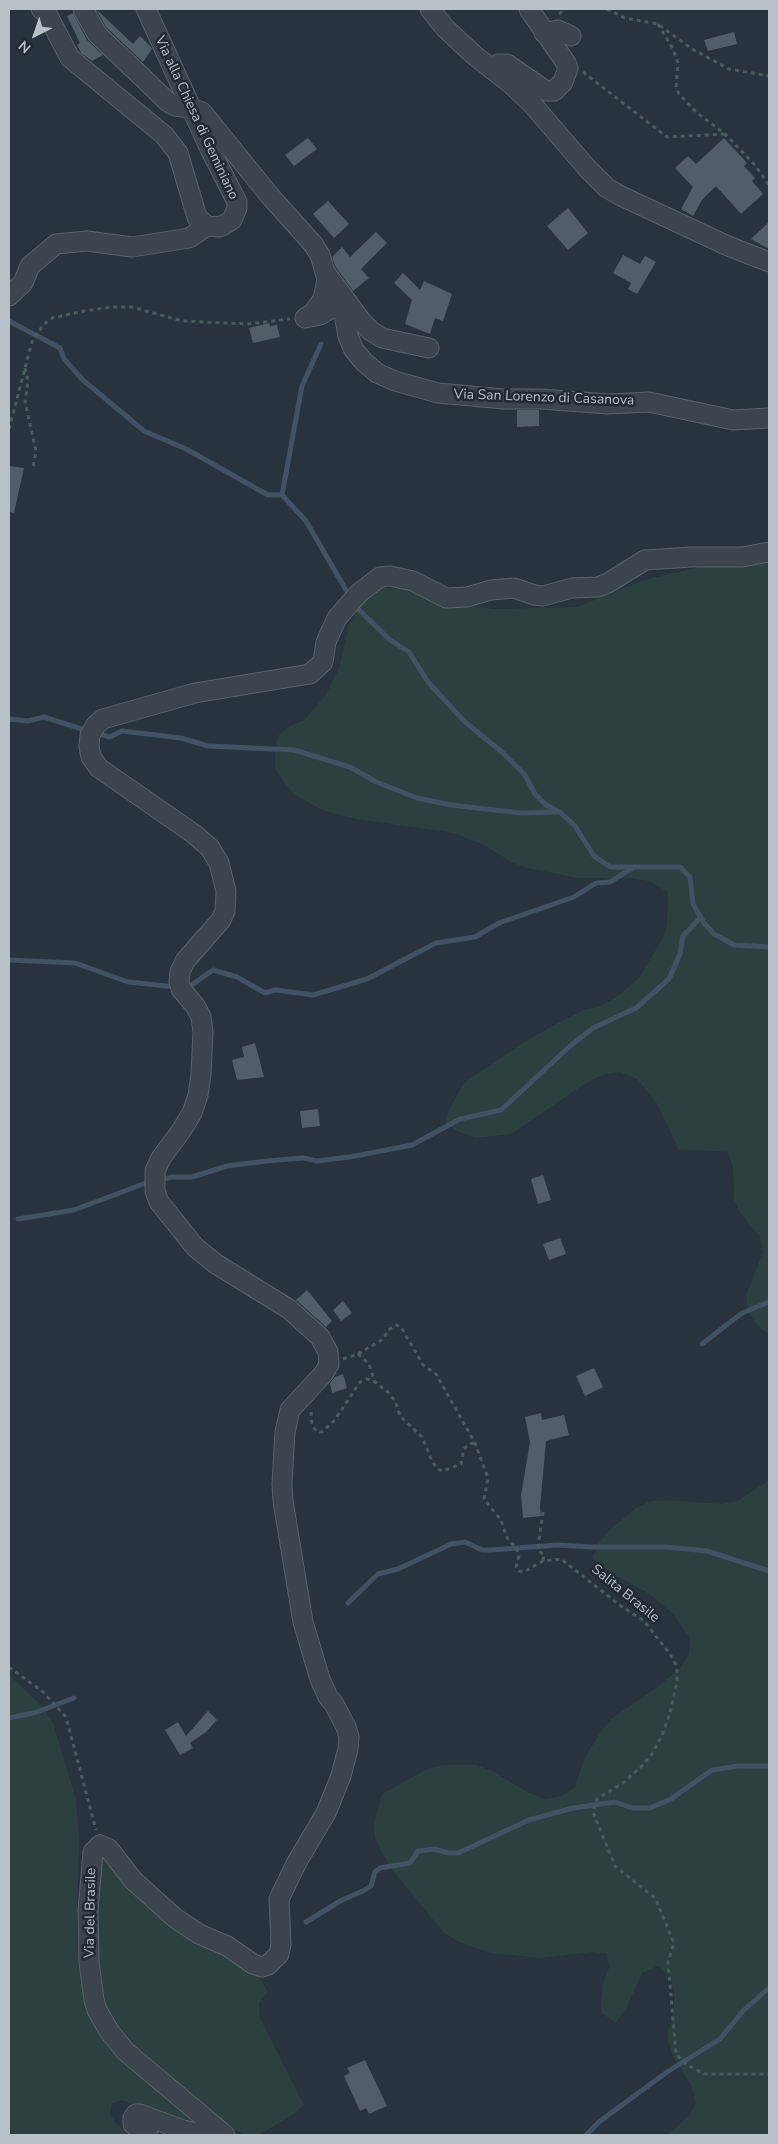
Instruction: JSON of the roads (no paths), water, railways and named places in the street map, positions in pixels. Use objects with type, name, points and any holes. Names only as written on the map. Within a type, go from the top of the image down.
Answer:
[{"type":"street","points":[[9,296],[23,283],[30,266],[56,244],[87,240],[132,247],[189,238],[207,226],[201,222],[195,210],[178,153],[164,135],[70,58],[47,14],[41,9]]},
{"type":"street","points":[[83,9],[96,34],[168,102],[175,106],[191,108],[202,112],[270,196],[313,244],[320,255],[326,273],[362,322],[371,331],[382,338],[429,348]]},
{"type":"street","name":"Via alla Chiesa di Geminiano","points":[[146,9],[236,202],[235,215],[226,225],[213,228],[207,226]]},
{"type":"street","points":[[430,9],[445,28],[532,104],[587,168],[607,188],[641,206],[728,246],[769,262]]},
{"type":"street","points":[[491,69],[498,64],[507,64],[546,91],[554,91],[566,76],[568,68],[564,57],[544,33],[529,9]]},
{"type":"street","points":[[544,33],[558,30],[571,36]]},
{"type":"street","name":"Via San Lorenzo di Casanova","points":[[326,273],[323,299],[306,318],[320,315],[335,306],[343,309],[348,336],[354,350],[377,373],[395,382],[438,393],[504,399],[541,399],[608,404],[649,402],[733,420],[769,418]]},
{"type":"street","name":"Via del Brasile","points":[[225,2135],[125,2051],[109,2031],[97,2010],[89,1962],[88,1912],[93,1852],[100,1845],[109,1849],[133,1880],[175,1918],[199,1934],[227,1946],[253,1964],[262,1967],[272,1962],[279,1954],[281,1944],[279,1899],[297,1862],[326,1813],[341,1776],[348,1750],[349,1737],[346,1727],[324,1690],[307,1638],[283,1501],[282,1484],[287,1420],[290,1410],[311,1387],[328,1364],[328,1352],[326,1346],[306,1324],[268,1294],[216,1264],[195,1246],[159,1202],[155,1191],[155,1171],[161,1158],[192,1113],[198,1095],[201,1074],[203,1032],[201,1017],[196,1006],[181,989],[179,981],[180,972],[185,961],[220,920],[225,911],[226,891],[219,864],[210,848],[194,834],[99,768],[92,757],[89,746],[90,734],[103,719],[195,693],[310,674],[323,662],[326,642],[337,618],[359,593],[380,577],[390,576],[413,581],[446,598],[467,597],[491,590],[514,588],[543,596],[572,588],[598,587],[608,583],[644,560],[691,557],[742,557],[769,552]]},
{"type":"street","points":[[148,2135],[133,2124],[133,2118],[136,2114],[183,2130],[205,2135]]},
{"type":"waterway","points":[[9,321],[60,348],[64,359],[83,380],[144,431],[186,449],[268,495],[282,495],[306,521],[350,597]]},
{"type":"waterway","points":[[282,495],[302,386],[321,344]]},
{"type":"waterway","points":[[354,605],[390,640],[409,652],[428,682],[464,721],[503,753],[525,775],[535,794],[546,805],[560,812],[575,826],[594,856],[610,867],[680,867],[690,877],[693,904],[704,923],[714,934],[734,945],[769,947]]},
{"type":"waterway","points":[[9,719],[28,721],[44,717],[88,731]]},
{"type":"waterway","points":[[96,733],[110,737],[122,731],[181,738],[208,746],[294,750],[350,767],[376,782],[417,798],[451,805],[521,813],[558,812]]},
{"type":"waterway","points":[[185,987],[189,987],[213,970],[237,977],[265,993],[275,990],[313,995],[367,979],[436,943],[475,937],[499,923],[574,897],[596,883],[610,882],[634,867]]},
{"type":"waterway","points":[[18,1219],[74,1210],[146,1183],[173,1177],[192,1177],[227,1166],[304,1158],[317,1161],[350,1157],[412,1145],[460,1119],[501,1110],[569,1047],[593,1028],[636,1008],[669,979],[680,954],[683,936],[700,918]]},
{"type":"waterway","points":[[9,960],[75,963],[128,982],[177,987]]},
{"type":"waterway","points":[[702,1344],[742,1313],[769,1302]]},
{"type":"waterway","points":[[348,1603],[378,1574],[398,1569],[451,1544],[465,1542],[482,1550],[557,1545],[666,1547],[707,1551],[769,1571]]},
{"type":"waterway","points":[[9,1718],[34,1713],[74,1698]]},
{"type":"waterway","points":[[306,1922],[342,1900],[371,1886],[375,1872],[380,1868],[410,1863],[418,1851],[434,1849],[448,1853],[458,1853],[529,1820],[573,1808],[615,1802],[632,1808],[650,1808],[671,1799],[712,1770],[738,1766],[769,1766]]},
{"type":"waterway","points":[[586,2135],[599,2122],[667,2072],[720,2039],[743,2011],[769,1988]]}]
